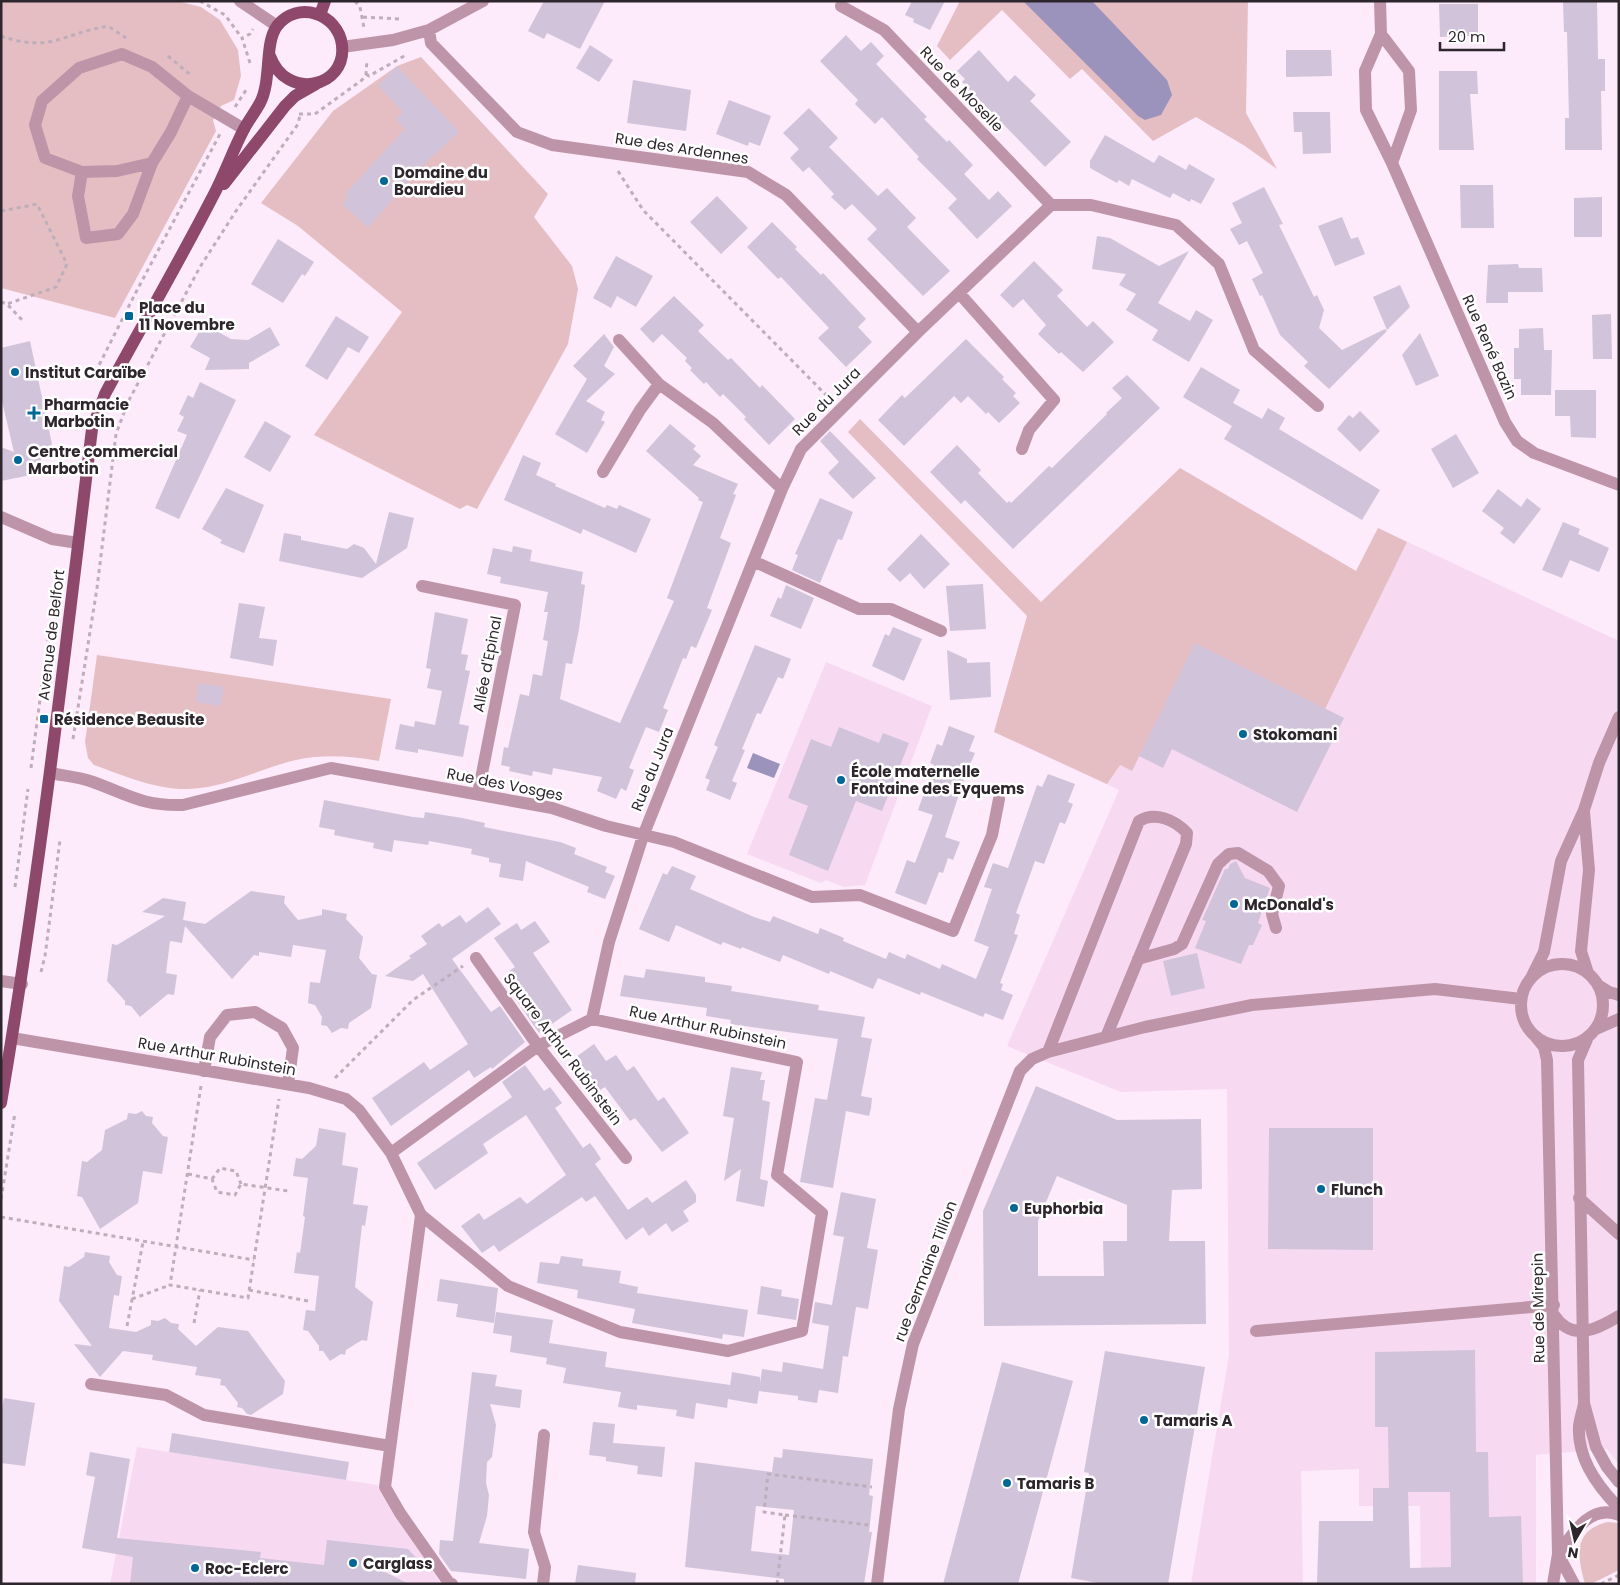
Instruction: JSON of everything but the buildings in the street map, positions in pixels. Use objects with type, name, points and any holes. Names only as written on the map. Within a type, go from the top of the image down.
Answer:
[{"type":"main road","points":[[320,15],[326,1]]},
{"type":"main road","points":[[308,12],[320,15],[336,28],[342,47],[341,58],[336,68],[320,82],[304,84],[288,80],[277,70],[270,56],[272,35],[277,26],[286,18],[297,13],[308,12]]},
{"type":"main road","name":"Avenue de Belfort","points":[[1,1103],[22,984],[92,429],[104,394],[213,198],[244,129],[264,93],[270,56]]},
{"type":"main road","name":"Avenue de Belfort","points":[[213,198],[285,106],[295,96],[320,82]]},
{"type":"street","points":[[240,1],[277,26]]},
{"type":"street","points":[[342,47],[393,40],[429,30],[483,1]]},
{"type":"street","name":"Rue René Bazin","points":[[1380,1],[1381,34],[1365,71],[1366,110],[1392,163],[1505,422],[1517,441],[1534,453],[1619,485]]},
{"type":"street","name":"Rue de Moselle","points":[[841,6],[884,30],[1051,205]]},
{"type":"street","name":"Rue des Ardennes","points":[[429,30],[431,42],[517,132],[552,145],[748,172],[786,195],[918,332]]},
{"type":"street","points":[[1381,34],[1409,71],[1411,110],[1392,163]]},
{"type":"street","points":[[152,163],[117,171],[82,172],[45,158],[35,125],[42,100],[79,68],[122,54],[152,66],[188,96],[244,129]]},
{"type":"street","points":[[82,172],[78,196],[86,238],[118,234],[133,214],[152,163],[171,132],[188,96]]},
{"type":"street","points":[[1051,205],[1091,205],[1176,225],[1218,264],[1254,350],[1318,406]]},
{"type":"street","name":"Rue du Jura","points":[[592,1019],[609,942],[643,836],[782,489],[801,449],[918,332],[1051,205]]},
{"type":"street","points":[[959,293],[1054,400],[1029,430],[1022,449]]},
{"type":"street","points":[[619,340],[659,384],[714,423],[782,489]]},
{"type":"street","points":[[603,472],[640,410],[659,384]]},
{"type":"street","points":[[1,517],[45,537],[78,543]]},
{"type":"street","points":[[753,561],[859,608],[891,609],[942,631]]},
{"type":"street","name":"Allée d'Epinal","points":[[422,586],[515,605],[478,794]]},
{"type":"street","points":[[1619,717],[1584,810],[1560,861],[1544,952],[1525,987],[1521,999],[1521,1012],[1526,1026],[1535,1036],[1547,1043],[1561,1046],[1575,1044],[1619,1019]]},
{"type":"street","points":[[1605,750],[1619,751]]},
{"type":"street","name":"Rue des Vosges","points":[[50,773],[93,782],[134,800],[158,806],[183,805],[331,768],[552,808],[606,826],[674,842],[812,897],[860,895],[953,931],[992,835],[999,799]]},
{"type":"street","points":[[1584,810],[1589,870],[1581,951],[1588,973],[1598,985],[1609,992],[1619,995]]},
{"type":"street","points":[[1048,1052],[1139,821],[1147,816],[1157,816],[1179,825],[1187,833],[1186,844],[1106,1037]]},
{"type":"street","points":[[1138,959],[1174,949],[1182,944],[1218,864],[1229,854],[1238,853],[1259,865],[1277,881],[1280,886],[1272,914],[1276,928]]},
{"type":"street","name":"Square Arthur Rubinstein","points":[[476,958],[538,1046],[626,1158]]},
{"type":"street","points":[[1532,976],[1542,969],[1566,964],[1588,973]]},
{"type":"street","points":[[1,981],[22,984]]},
{"type":"street","points":[[1598,985],[1603,1008],[1578,1060],[1584,1402],[1579,1426],[1581,1447],[1593,1477],[1619,1508]]},
{"type":"street","name":"rue Germaine Tillion","points":[[877,1584],[899,1409],[913,1344],[1020,1072],[1032,1059],[1048,1052],[1106,1037],[1252,1005],[1435,989],[1521,999]]},
{"type":"street","points":[[204,1071],[210,1038],[227,1015],[255,1012],[282,1028],[293,1048],[285,1084]]},
{"type":"street","points":[[391,1153],[538,1046],[592,1019]]},
{"type":"street","name":"Rue Arthur Rubinstein","points":[[12,1038],[285,1084],[346,1099],[359,1110],[391,1153],[421,1215],[508,1286],[620,1332],[728,1351],[802,1331],[822,1213],[777,1175],[797,1062],[592,1019]]},
{"type":"street","name":"Rue de Mirepin","points":[[1535,1036],[1544,1047],[1547,1060],[1558,1554],[1553,1584]]},
{"type":"street","points":[[1580,1198],[1619,1234]]},
{"type":"street","points":[[421,1215],[385,1487],[400,1513],[449,1583],[452,1584]]},
{"type":"street","points":[[1256,1331],[1554,1310],[1562,1325],[1571,1330],[1597,1330],[1619,1316]]},
{"type":"street","points":[[91,1384],[166,1395],[204,1415],[390,1446]]},
{"type":"street","points":[[1584,1402],[1596,1447],[1607,1467],[1619,1482]]},
{"type":"street","points":[[543,1584],[545,1567],[534,1532],[544,1435]]},
{"type":"street","points":[[1574,1584],[1558,1554],[1584,1520],[1597,1514],[1613,1513],[1619,1515]]},
{"type":"path","points":[[200,1],[225,15],[242,38]]},
{"type":"path","points":[[72,747],[97,588],[116,434],[128,402],[200,267],[236,211],[298,124],[300,115]]},
{"type":"path","points":[[605,152],[643,210],[840,409]]},
{"type":"path","points":[[1,211],[37,204],[67,264],[56,287],[7,304]]},
{"type":"path","points":[[1,302],[7,304],[24,322]]},
{"type":"path","points":[[39,978],[45,956],[61,831]]},
{"type":"path","points":[[322,1092],[413,1000],[476,958]]},
{"type":"path","points":[[170,1285],[204,1071]]},
{"type":"path","points":[[132,1299],[170,1285],[248,1298],[265,1187],[285,1084]]},
{"type":"path","points":[[1,1199],[16,1106]]},
{"type":"path","points":[[220,1168],[236,1171],[241,1184],[235,1195],[217,1192],[212,1179],[220,1168]]},
{"type":"path","points":[[188,1174],[212,1179]]},
{"type":"path","points":[[241,1184],[288,1191]]},
{"type":"path","points":[[1,1217],[254,1260]]},
{"type":"path","points":[[127,1326],[143,1242]]},
{"type":"path","points":[[194,1323],[200,1290]]},
{"type":"path","points":[[249,1290],[308,1301]]},
{"type":"path","points":[[884,1527],[764,1512],[768,1474],[889,1489]]},
{"type":"path","points":[[776,1584],[785,1515]]},
{"type":"path","points":[[1601,1584],[1619,1575]]},
{"type":"shaded area","points":[[1,1],[177,1],[201,7],[220,20],[238,50],[241,76],[234,100],[221,106],[213,120],[216,131],[115,318],[1,288]]},
{"type":"shaded area","points":[[960,1],[1248,1],[1246,113],[1277,169],[1245,146],[1196,117],[1153,141],[1082,69],[1070,79],[1002,10],[950,60],[937,46]]},
{"type":"shaded area","points":[[1023,1],[1092,1],[1167,80],[1172,95],[1161,115],[1145,120],[1138,116]]},
{"type":"shaded area","points":[[421,57],[548,194],[534,217],[572,266],[578,289],[568,344],[477,509],[467,505],[460,509],[314,435],[402,312],[298,226],[261,203],[333,111],[397,66]]},
{"type":"shaded area","points":[[860,419],[1041,602],[1180,468],[1356,571],[1378,528],[1407,542],[1325,709],[1195,644],[1132,771],[1120,765],[1107,784],[994,732],[1027,616],[848,432]]},
{"type":"shaded area","points":[[1180,468],[1356,571],[1378,528],[1619,641],[1619,1465],[1607,1449],[1536,1455],[1536,1584],[1421,1584],[1420,1506],[1359,1506],[1359,1469],[1301,1471],[1303,1584],[1191,1584],[1229,1355],[1227,1089],[1121,1092],[1007,1046],[1119,790],[994,732]]},
{"type":"shaded area","points":[[97,655],[391,699],[379,761],[337,756],[306,758],[216,785],[189,789],[153,785],[94,765],[88,758],[85,742]]},
{"type":"shaded area","name":"École maternelle Fontaine des Eyquems","points":[[826,662],[932,706],[865,885],[844,887],[826,880],[821,883],[747,854]]},
{"type":"shaded area","points":[[753,753],[780,764],[774,778],[747,768]]},
{"type":"shaded area","points":[[137,1447],[377,1485],[441,1584],[110,1584]]},
{"type":"shaded area","points":[[1608,1522],[1619,1523],[1619,1570],[1591,1584],[1585,1584],[1580,1564],[1580,1545],[1589,1531]]},
{"type":"place","name":"Domaine du Bourdieu","points":[[384,181]]},
{"type":"place","name":"Place du 11 Novembre","points":[[129,316]]},
{"type":"place","name":"Institut Caraïbe","points":[[15,372]]},
{"type":"place","name":"Pharmacie Marbotin","points":[[34,413]]},
{"type":"place","name":"Centre commercial Marbotin","points":[[18,460]]},
{"type":"place","name":"Résidence Beausite","points":[[44,719]]},
{"type":"place","name":"Stokomani","points":[[1243,734]]},
{"type":"place","name":"École maternelle Fontaine des Eyquems","points":[[841,780]]},
{"type":"place","name":"McDonald's","points":[[1234,904]]},
{"type":"place","name":"Flunch","points":[[1321,1189]]},
{"type":"place","name":"Euphorbia","points":[[1014,1208]]},
{"type":"place","name":"Tamaris A","points":[[1144,1420]]},
{"type":"place","name":"Tamaris B","points":[[1007,1483]]},
{"type":"place","name":"Carglass","points":[[353,1563]]},
{"type":"place","name":"Roc-Eclerc","points":[[195,1568]]}]
